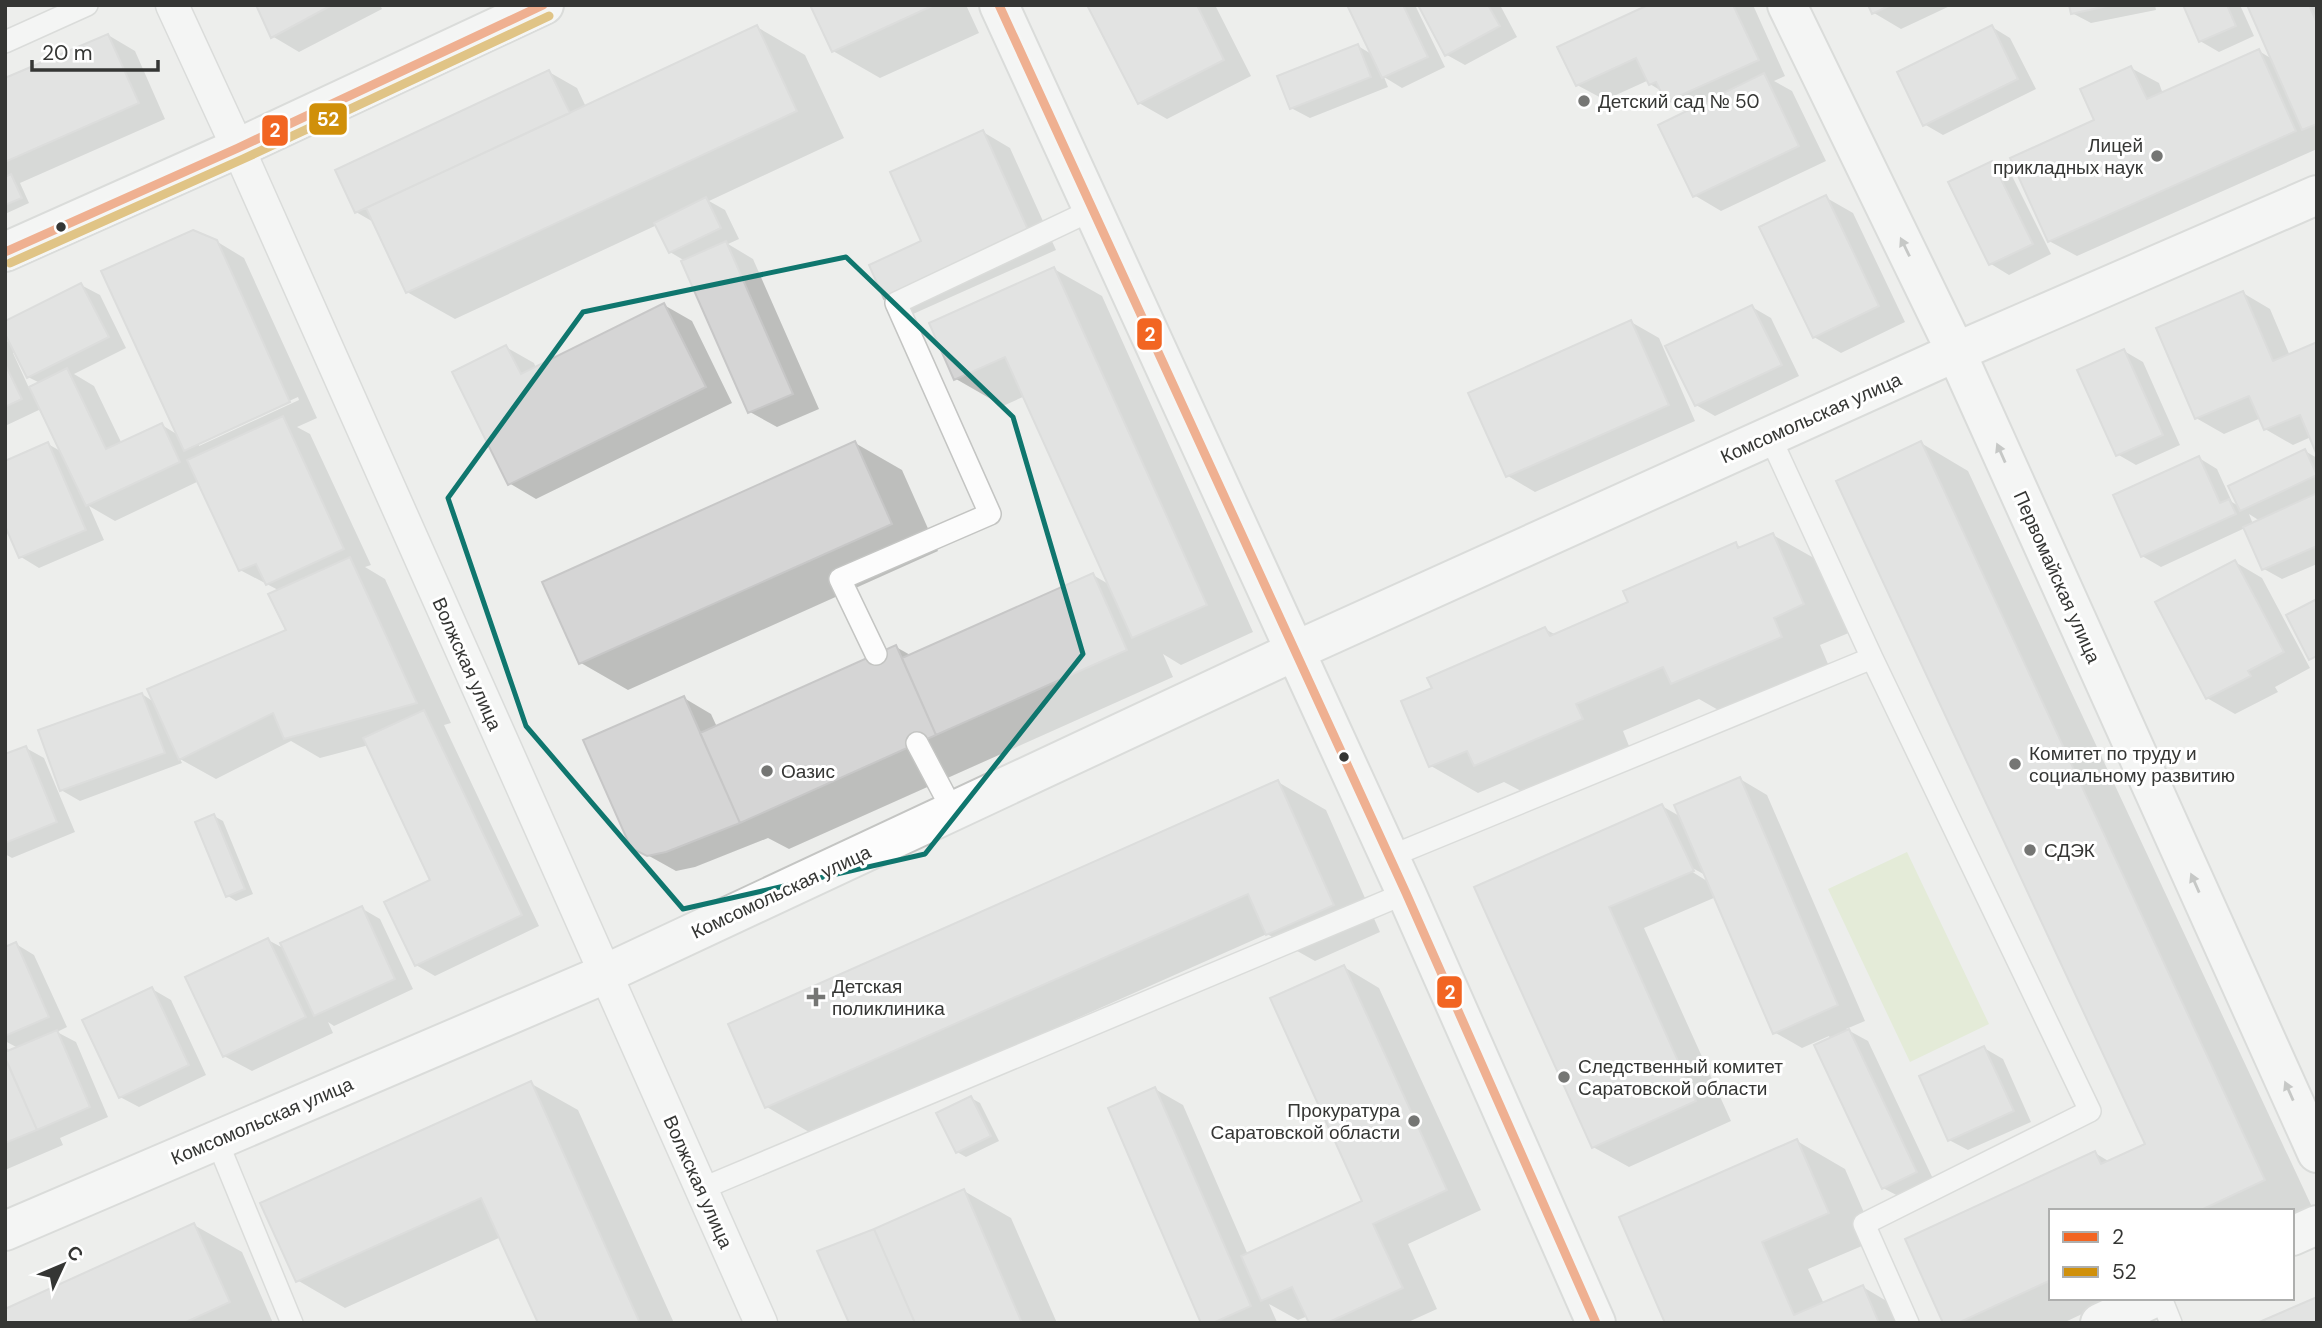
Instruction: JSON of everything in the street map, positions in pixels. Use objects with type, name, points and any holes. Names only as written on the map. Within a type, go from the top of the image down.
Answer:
[{"type":"street","name":"Волжская улица","points":[[172,5],[761,1323]]},
{"type":"street","points":[[5,252],[238,148],[544,5]]},
{"type":"street","points":[[999,5],[1406,893],[1596,1323]]},
{"type":"street","name":"Первомайская улица","points":[[1787,5],[1956,352],[2317,1153]]},
{"type":"street","name":"Комсомольская улица","points":[[5,1231],[605,974],[1295,651],[1956,352],[2317,195]]},
{"type":"street","points":[[2294,1235],[2317,1225]]},
{"type":"street","points":[[2100,1323],[2150,1300]]},
{"type":"lane","points":[[5,42],[87,5]]},
{"type":"lane","points":[[876,653],[840,579],[990,514],[896,303],[1092,210]]},
{"type":"lane","points":[[1770,437],[1872,658],[2090,1111],[1864,1224],[1908,1323]]},
{"type":"lane","points":[[1389,857],[1872,658]]},
{"type":"lane","points":[[917,743],[953,811]]},
{"type":"lane","points":[[701,1189],[1406,893]]},
{"type":"lane","points":[[216,1141],[292,1323]]},
{"type":"lane","points":[[2162,1300],[2171,1323]]},
{"type":"highlighted area","points":[[846,257],[1013,417],[1083,654],[925,854],[683,909],[526,726],[448,498],[583,312]]},
{"type":"green space","points":[[1907,852],[1989,1024],[1910,1062],[1828,889]]},
{"type":"building","points":[[256,5],[332,5],[271,38]]},
{"type":"building","points":[[810,5],[932,5],[932,6],[832,52]]},
{"type":"building","points":[[1087,5],[1197,5],[1224,60],[1138,104]]},
{"type":"building","points":[[1347,5],[1403,5],[1428,57],[1382,78]]},
{"type":"building","points":[[1418,5],[1488,5],[1500,26],[1445,56]]},
{"type":"building","points":[[1648,5],[1733,5],[1759,60],[1666,102],[1656,82],[1649,85],[1636,58],[1576,86],[1557,47]]},
{"type":"building","points":[[1868,5],[1891,5],[1872,14]]},
{"type":"building","points":[[2069,5],[2112,5],[2071,14]]},
{"type":"building","points":[[2183,5],[2227,5],[2236,26],[2199,42]]},
{"type":"building","points":[[2247,5],[2309,5],[2317,23],[2317,124],[2302,130]]},
{"type":"building","points":[[757,25],[797,111],[406,293],[366,208]]},
{"type":"building","points":[[1992,25],[2018,79],[1923,126],[1897,72]]},
{"type":"building","points":[[108,34],[139,103],[5,162],[5,78]]},
{"type":"building","points":[[1358,44],[1371,77],[1290,109],[1277,76]]},
{"type":"building","name":"Лицей прикладных наук","points":[[2259,49],[2296,131],[2048,242],[2010,158],[2094,120],[2080,89],[2131,66],[2147,99]]},
{"type":"building","points":[[549,70],[570,113],[355,213],[335,170]]},
{"type":"building","points":[[1764,73],[1799,146],[1693,197],[1658,125]]},
{"type":"building","points":[[983,130],[1030,234],[884,299],[869,265],[921,241],[890,172]]},
{"type":"building","points":[[1992,161],[2033,244],[1989,265],[1948,182]]},
{"type":"building","points":[[11,174],[22,198],[5,205],[5,177]]},
{"type":"building","points":[[1826,195],[1879,306],[1813,338],[1759,227]]},
{"type":"building","points":[[706,197],[721,228],[669,253],[654,223]]},
{"type":"building","points":[[193,230],[217,240],[290,402],[184,451],[101,271]]},
{"type":"building","points":[[726,241],[793,394],[748,413],[681,261]]},
{"type":"building","points":[[1054,267],[1207,605],[1132,638],[1005,357],[954,380],[929,323]]},
{"type":"building","points":[[81,283],[109,337],[27,378],[5,334],[5,321]]},
{"type":"building","points":[[2243,291],[2273,361],[2317,342],[2317,455],[2300,415],[2264,430],[2249,396],[2195,419],[2156,328]]},
{"type":"building","points":[[664,303],[706,387],[508,485],[452,372],[506,345],[521,374]]},
{"type":"building","points":[[1752,305],[1782,365],[1695,406],[1665,346]]},
{"type":"building","points":[[1631,320],[1669,405],[1506,477],[1468,393]]},
{"type":"building","points":[[2124,349],[2163,435],[2116,456],[2077,370]]},
{"type":"building","points":[[5,364],[22,399],[5,407]]},
{"type":"building","points":[[67,368],[106,449],[162,423],[180,462],[86,506],[29,387]]},
{"type":"building","points":[[283,416],[344,549],[266,585],[256,564],[239,571],[187,460]]},
{"type":"building","points":[[855,441],[892,524],[579,664],[542,582]]},
{"type":"building","points":[[1921,441],[2265,1180],[2203,1209],[2049,1209],[2049,1281],[1958,1323],[1943,1323],[1905,1239],[2095,1151],[2101,1164],[2145,1144],[1836,481]]},
{"type":"building","points":[[48,442],[86,530],[19,558],[5,526],[5,461]]},
{"type":"building","points":[[2305,449],[2317,475],[2240,511],[2228,486]]},
{"type":"building","points":[[2199,456],[2220,503],[2229,499],[2236,514],[2141,557],[2113,495]]},
{"type":"building","points":[[2317,493],[2317,546],[2262,570],[2243,527]]},
{"type":"building","points":[[1773,533],[1804,604],[1774,618],[1782,637],[1671,684],[1663,667],[1576,704],[1583,719],[1474,766],[1467,751],[1429,767],[1401,701],[1432,688],[1427,678],[1545,627],[1550,636],[1628,602],[1623,591],[1736,542],[1738,548]]},
{"type":"building","points":[[350,557],[417,703],[284,739],[273,713],[179,760],[147,689],[286,630],[268,594]]},
{"type":"building","points":[[2235,560],[2284,652],[2248,671],[2251,676],[2206,699],[2155,602]]},
{"type":"building","points":[[1093,573],[1127,650],[936,735],[902,658]]},
{"type":"building","points":[[2317,599],[2317,656],[2309,660],[2286,615]]},
{"type":"building","points":[[896,645],[936,735],[740,823],[700,733]]},
{"type":"building","points":[[142,693],[165,753],[60,791],[38,730]]},
{"type":"building","points":[[684,696],[740,823],[666,852],[647,856],[631,848],[583,740]]},
{"type":"building","points":[[424,710],[522,915],[415,966],[384,902],[430,880],[363,738]]},
{"type":"building","points":[[26,746],[57,822],[5,843],[5,754]]},
{"type":"building","points":[[1740,777],[1838,1005],[1773,1034],[1674,805]]},
{"type":"building","points":[[1278,780],[1334,905],[1266,935],[1248,894],[765,1108],[728,1024]]},
{"type":"building","points":[[1662,804],[1694,871],[1609,907],[1696,1101],[1592,1148],[1474,887]]},
{"type":"building","points":[[214,814],[245,889],[226,897],[195,822]]},
{"type":"building","points":[[362,906],[395,979],[314,1016],[280,943]]},
{"type":"building","points":[[268,938],[306,1017],[223,1057],[185,977]]},
{"type":"building","points":[[16,942],[49,1017],[5,1036],[5,947]]},
{"type":"building","points":[[1344,965],[1447,1190],[1373,1224],[1403,1288],[1327,1323],[1309,1323],[1292,1287],[1261,1301],[1241,1256],[1362,1201],[1270,998]]},
{"type":"building","points":[[152,987],[189,1065],[119,1098],[82,1020]]},
{"type":"building","points":[[1849,1029],[1917,1172],[1882,1189],[1814,1045]]},
{"type":"building","points":[[57,1030],[90,1107],[37,1130],[5,1058],[5,1052]]},
{"type":"building","points":[[1984,1046],[2014,1111],[1948,1141],[1919,1076]]},
{"type":"building","points":[[8,1064],[37,1130],[5,1143],[5,1065]]},
{"type":"building","points":[[531,1081],[640,1323],[538,1323],[481,1198],[296,1282],[260,1203]]},
{"type":"building","points":[[1155,1087],[1251,1306],[1213,1323],[1201,1323],[1108,1108]]},
{"type":"building","points":[[971,1096],[991,1136],[956,1153],[936,1113]]},
{"type":"building","points":[[1797,1139],[1829,1213],[1762,1242],[1794,1315],[1863,1285],[1879,1323],[1665,1323],[1619,1217]]},
{"type":"building","points":[[964,1189],[1022,1323],[915,1323],[874,1229]]},
{"type":"building","points":[[194,1223],[230,1302],[184,1323],[5,1323],[5,1309]]},
{"type":"building","points":[[874,1229],[915,1323],[849,1323],[817,1251]]},
{"type":"building","points":[[2317,1297],[2317,1323],[2257,1323]]},
{"type":"transit line","name":"2","points":[[5,252],[238,148],[543,5]]},
{"type":"transit line","name":"2","points":[[999,5],[1406,893],[1596,1323]]},
{"type":"transit line","name":"52","points":[[10,263],[243,159],[549,16]]},
{"type":"place","name":"Детский сад № 50","points":[[1584,101]]},
{"type":"place","name":"Лицей прикладных наук","points":[[2157,156]]},
{"type":"place","name":"Комитет по труду и социальному развитию","points":[[2015,764]]},
{"type":"place","name":"Оазис","points":[[767,771]]},
{"type":"place","name":"СДЭК","points":[[2030,850]]},
{"type":"place","name":"Детская поликлиника","points":[[816,997]]},
{"type":"place","name":"Следственный комитет Саратовской области","points":[[1564,1077]]},
{"type":"place","name":"Прокуратура Саратовской области","points":[[1414,1121]]}]
